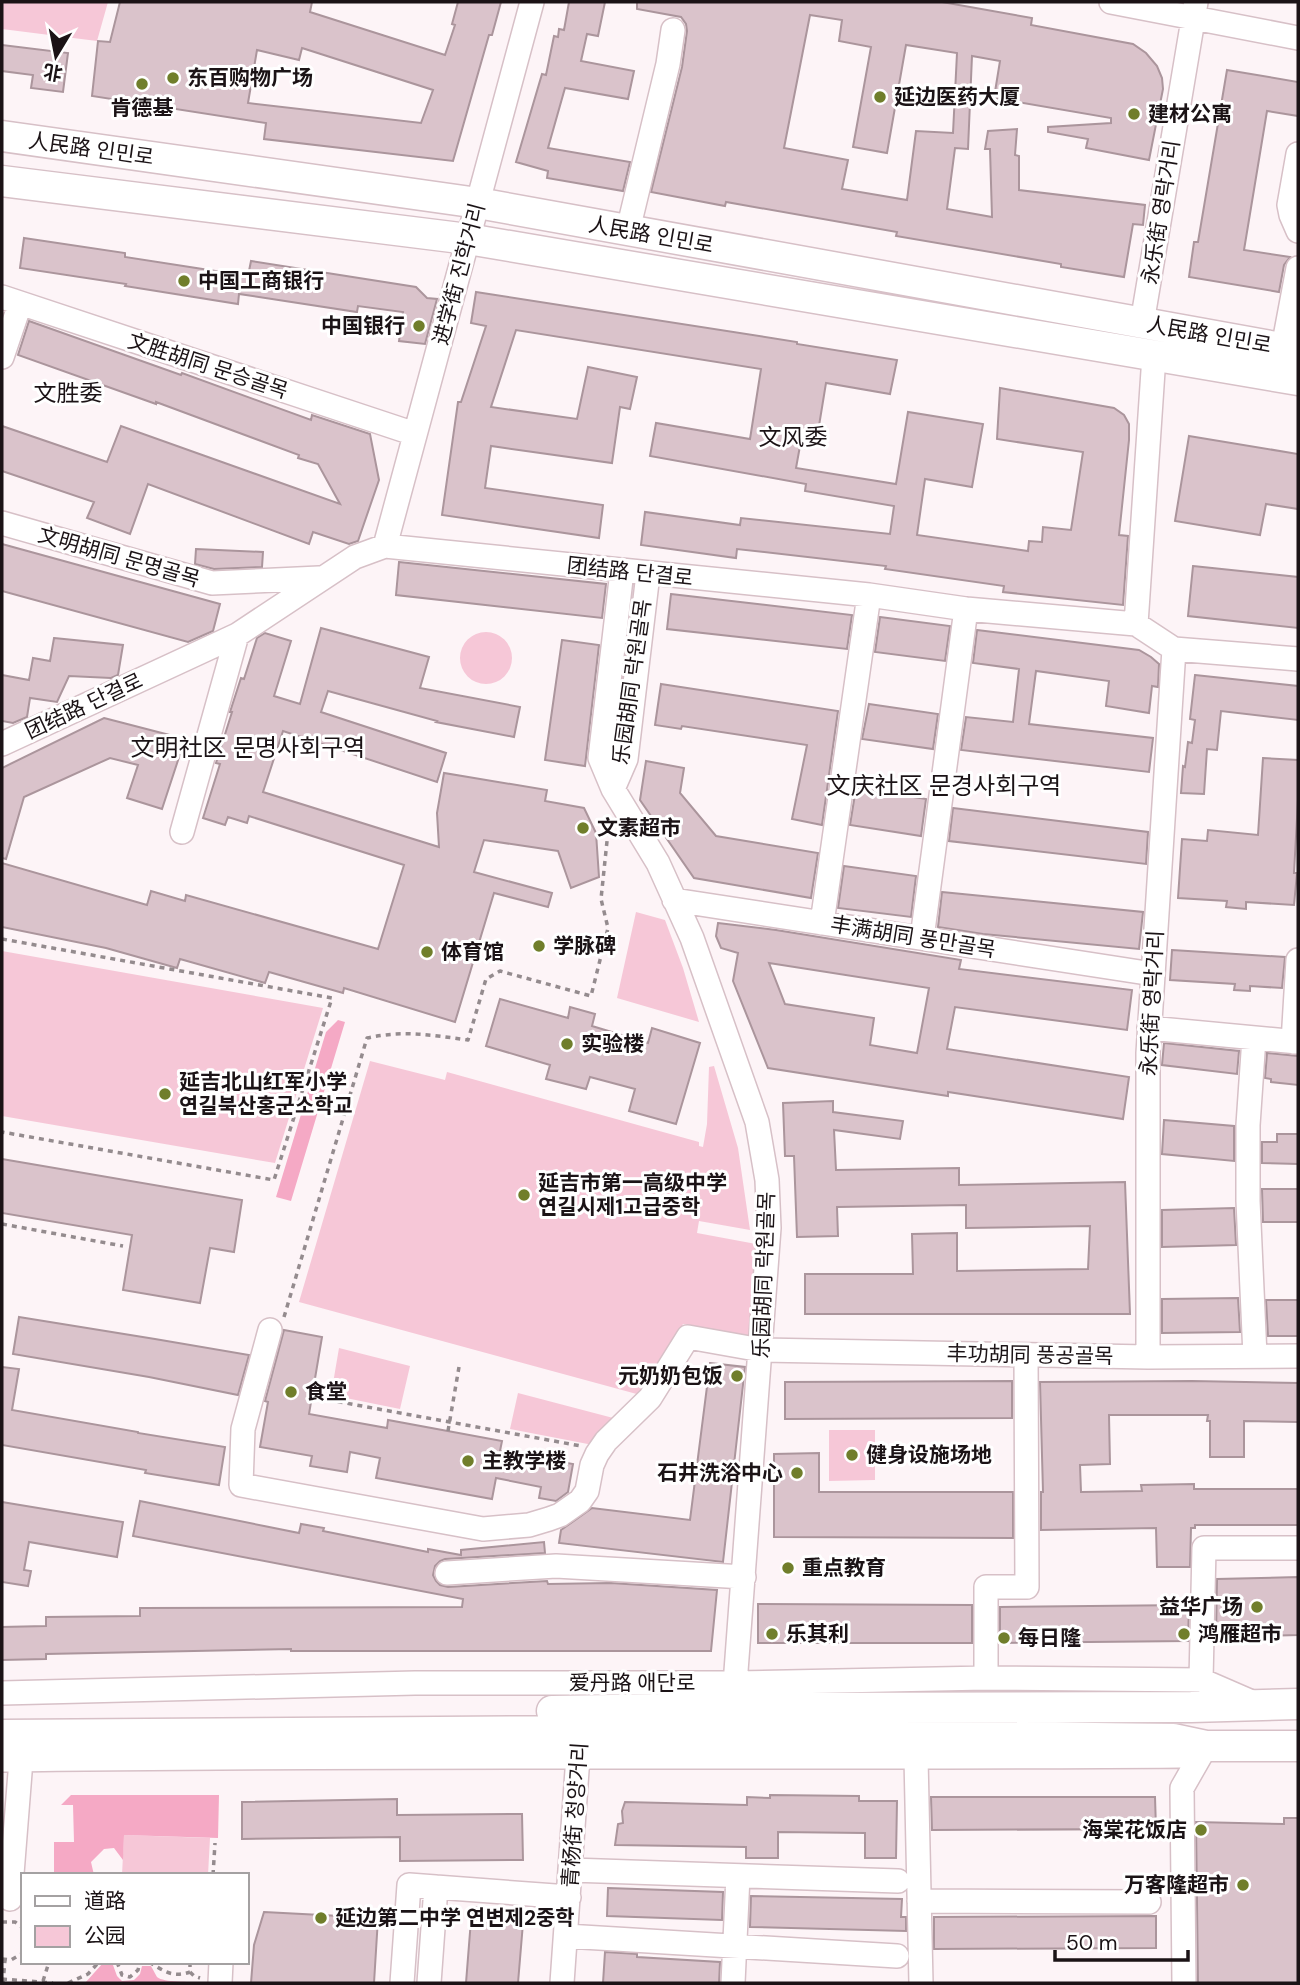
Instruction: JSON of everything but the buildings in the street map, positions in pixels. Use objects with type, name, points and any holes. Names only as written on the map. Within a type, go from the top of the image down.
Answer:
[{"type":"main road","name":"人民路 인민로","points":[[2,136],[478,203],[1291,349]]},
{"type":"main road","name":"人民路 인민로","points":[[2,181],[468,240],[1298,380]]},
{"type":"main road","name":"爱丹路 애단로","points":[[2,1719],[734,1696],[1191,1707],[1298,1704]]},
{"type":"main road","points":[[2,1735],[579,1744],[1173,1740],[1206,1746],[1298,1746]]},
{"type":"street","name":"进学街 진학거리","points":[[385,546],[532,2]]},
{"type":"street","points":[[1111,2],[1194,10],[1298,38]]},
{"type":"street","name":"永乐街 영락거리","points":[[1142,323],[1194,10]]},
{"type":"street","points":[[628,230],[668,64],[673,30]]},
{"type":"street","points":[[1298,154],[1289,205],[1298,231]]},
{"type":"street","points":[[1291,349],[1298,268]]},
{"type":"street","points":[[2,356],[11,300]]},
{"type":"street","name":"文胜胡同 문승골목","points":[[11,300],[415,434]]},
{"type":"street","points":[[1136,624],[1154,356]]},
{"type":"street","name":"文明胡同 문명골목","points":[[2,523],[212,583],[321,578]]},
{"type":"street","name":"团结路 단결로","points":[[2,744],[237,635],[355,557],[385,546],[1136,624],[1174,649],[1298,660]]},
{"type":"street","name":"乐园胡同 락원골목","points":[[622,571],[600,758],[613,789],[658,863],[692,939],[757,1122],[767,1180],[769,1228],[734,1696]]},
{"type":"street","name":"乐园胡同 락원골목","points":[[613,789],[626,759],[648,574]]},
{"type":"street","points":[[822,922],[869,595]]},
{"type":"street","points":[[922,938],[965,608]]},
{"type":"street","points":[[182,832],[237,635]]},
{"type":"street","name":"永乐街 영락거리","points":[[1148,1357],[1148,1053],[1174,649]]},
{"type":"street","name":"丰满胡同 풍만골목","points":[[674,900],[1153,974]]},
{"type":"street","points":[[1149,1028],[1295,1042],[1298,960]]},
{"type":"street","points":[[1254,1038],[1248,1125],[1248,1201],[1255,1356]]},
{"type":"street","points":[[270,1329],[243,1429],[241,1485],[463,1527],[483,1529],[529,1525],[560,1515],[580,1500],[587,1491],[592,1465],[600,1450]]},
{"type":"street","name":"丰功胡同 풍공골목","points":[[600,1450],[606,1440],[650,1398],[688,1337],[761,1350],[1148,1357],[1298,1356]]},
{"type":"street","points":[[986,1678],[986,1587],[1027,1587],[1026,1355]]},
{"type":"street","points":[[1202,1680],[1204,1548],[1298,1548]]},
{"type":"street","points":[[447,1573],[556,1566],[744,1577]]},
{"type":"street","name":"爱丹路 애단로","points":[[2,1692],[415,1683],[734,1696],[986,1678],[1202,1680],[1257,1704]]},
{"type":"street","points":[[11,1899],[11,1760],[238,1757],[579,1744],[916,1758],[1180,1756],[1206,1746]]},
{"type":"street","name":"青杨街 청양거리","points":[[562,1983],[579,1744]]},
{"type":"street","points":[[1184,1983],[1182,1788],[1206,1746]]},
{"type":"street","points":[[916,1758],[920,1983]]},
{"type":"street","points":[[571,1870],[898,1881]]},
{"type":"street","points":[[733,1983],[738,1876]]},
{"type":"street","points":[[402,1983],[409,1885],[569,1897]]},
{"type":"street","points":[[429,1983],[436,1887]]},
{"type":"street","points":[[919,1900],[1149,1902]]},
{"type":"street","points":[[566,1936],[897,1956]]},
{"type":"street","points":[[220,1983],[221,1964]]},
{"type":"path","points":[[270,1329],[285,1317],[367,1038],[391,1033],[468,1040],[486,979],[500,971],[591,996],[608,928],[601,899],[613,789]]},
{"type":"path","points":[[2,939],[332,999],[274,1180],[2,1132]]},
{"type":"path","points":[[2,1224],[123,1246]]},
{"type":"path","points":[[447,1431],[459,1367]]},
{"type":"path","points":[[318,1398],[600,1450]]},
{"type":"path","points":[[214,1873],[215,1843]]},
{"type":"path","points":[[2,1922],[15,1922],[21,1926]]},
{"type":"path","points":[[21,1955],[3,1960],[3,1981],[53,1983]]},
{"type":"path","points":[[43,1981],[48,1964]]},
{"type":"path","points":[[68,1983],[88,1974],[97,1964]]},
{"type":"path","points":[[118,1964],[122,1975],[130,1977],[134,1975],[139,1964]]},
{"type":"path","points":[[152,1964],[173,1975],[190,1972]]},
{"type":"green space","points":[[2,2],[108,2],[97,41],[2,29]]},
{"type":"green space","points":[[486,632],[496,634],[504,640],[510,648],[510,668],[504,676],[496,682],[486,684],[476,682],[468,676],[462,668],[460,658],[462,648],[468,640],[476,634]]},
{"type":"green space","points":[[636,912],[665,920],[699,1022],[617,998]]},
{"type":"green space","points":[[2,951],[323,1008],[275,1163],[2,1116]]},
{"type":"green space","points":[[370,1061],[445,1080],[447,1072],[699,1142],[699,1146],[703,1147],[707,1124],[709,1067],[714,1066],[738,1148],[750,1230],[699,1221],[697,1233],[756,1244],[750,1337],[683,1324],[644,1396],[299,1302]]},
{"type":"green space","points":[[339,1348],[410,1366],[400,1409],[331,1395]]},
{"type":"green space","points":[[518,1393],[617,1419],[593,1445],[510,1429]]},
{"type":"green space","name":"健身设施场地","points":[[829,1430],[875,1430],[875,1480],[829,1481]]},
{"type":"green space","points":[[124,1835],[210,1838],[208,1873],[122,1873]]},
{"type":"shaded area","points":[[338,1020],[345,1022],[291,1201],[276,1197],[326,1032]]},
{"type":"shaded area","points":[[71,1795],[219,1795],[218,1838],[124,1835],[123,1860],[114,1848],[104,1849],[91,1862],[94,1873],[54,1873],[54,1842],[74,1842],[73,1805],[61,1805]]},
{"type":"shaded area","points":[[102,1964],[108,1964],[113,1965],[122,1981],[134,1980],[140,1974],[142,1966],[151,1966],[160,1979],[200,1983],[85,1983]]},
{"type":"place","name":"东百购物广场","points":[[173,78]]},
{"type":"place","name":"肯德基","points":[[142,84]]},
{"type":"place","name":"延边医药大厦","points":[[880,97]]},
{"type":"place","name":"建材公寓","points":[[1134,114]]},
{"type":"place","name":"中国工商银行","points":[[184,281]]},
{"type":"place","name":"中国银行","points":[[419,326]]},
{"type":"place","name":"文素超市","points":[[583,828]]},
{"type":"place","name":"学脉碑","points":[[539,946]]},
{"type":"place","name":"体育馆","points":[[427,952]]},
{"type":"place","name":"实验楼","points":[[567,1044]]},
{"type":"place","name":"延吉北山红军小学 연길북산홍군소학교","points":[[165,1094]]},
{"type":"place","name":"延吉市第一高级中学 연길시제1고급중학","points":[[524,1195]]},
{"type":"place","name":"元奶奶包饭","points":[[737,1376]]},
{"type":"place","name":"食堂","points":[[291,1392]]},
{"type":"place","name":"健身设施场地","points":[[852,1455]]},
{"type":"place","name":"主教学楼","points":[[468,1461]]},
{"type":"place","name":"石井洗浴中心","points":[[797,1473]]},
{"type":"place","name":"重点教育","points":[[788,1568]]},
{"type":"place","name":"益华广场","points":[[1257,1607]]},
{"type":"place","name":"乐其利","points":[[772,1634]]},
{"type":"place","name":"鸿雁超市","points":[[1184,1634]]},
{"type":"place","name":"每日隆","points":[[1004,1638]]},
{"type":"place","name":"海棠花饭店","points":[[1201,1830]]},
{"type":"place","name":"万客隆超市","points":[[1243,1885]]},
{"type":"place","name":"延边第二中学 연변제2중학","points":[[321,1918]]},
{"type":"district","name":"文胜委","points":[[68,393]]},
{"type":"district","name":"文风委","points":[[793,437]]},
{"type":"district","name":"文明社区 문명사회구역","points":[[248,747]]},
{"type":"district","name":"文庆社区 문경사회구역","points":[[944,785]]}]
